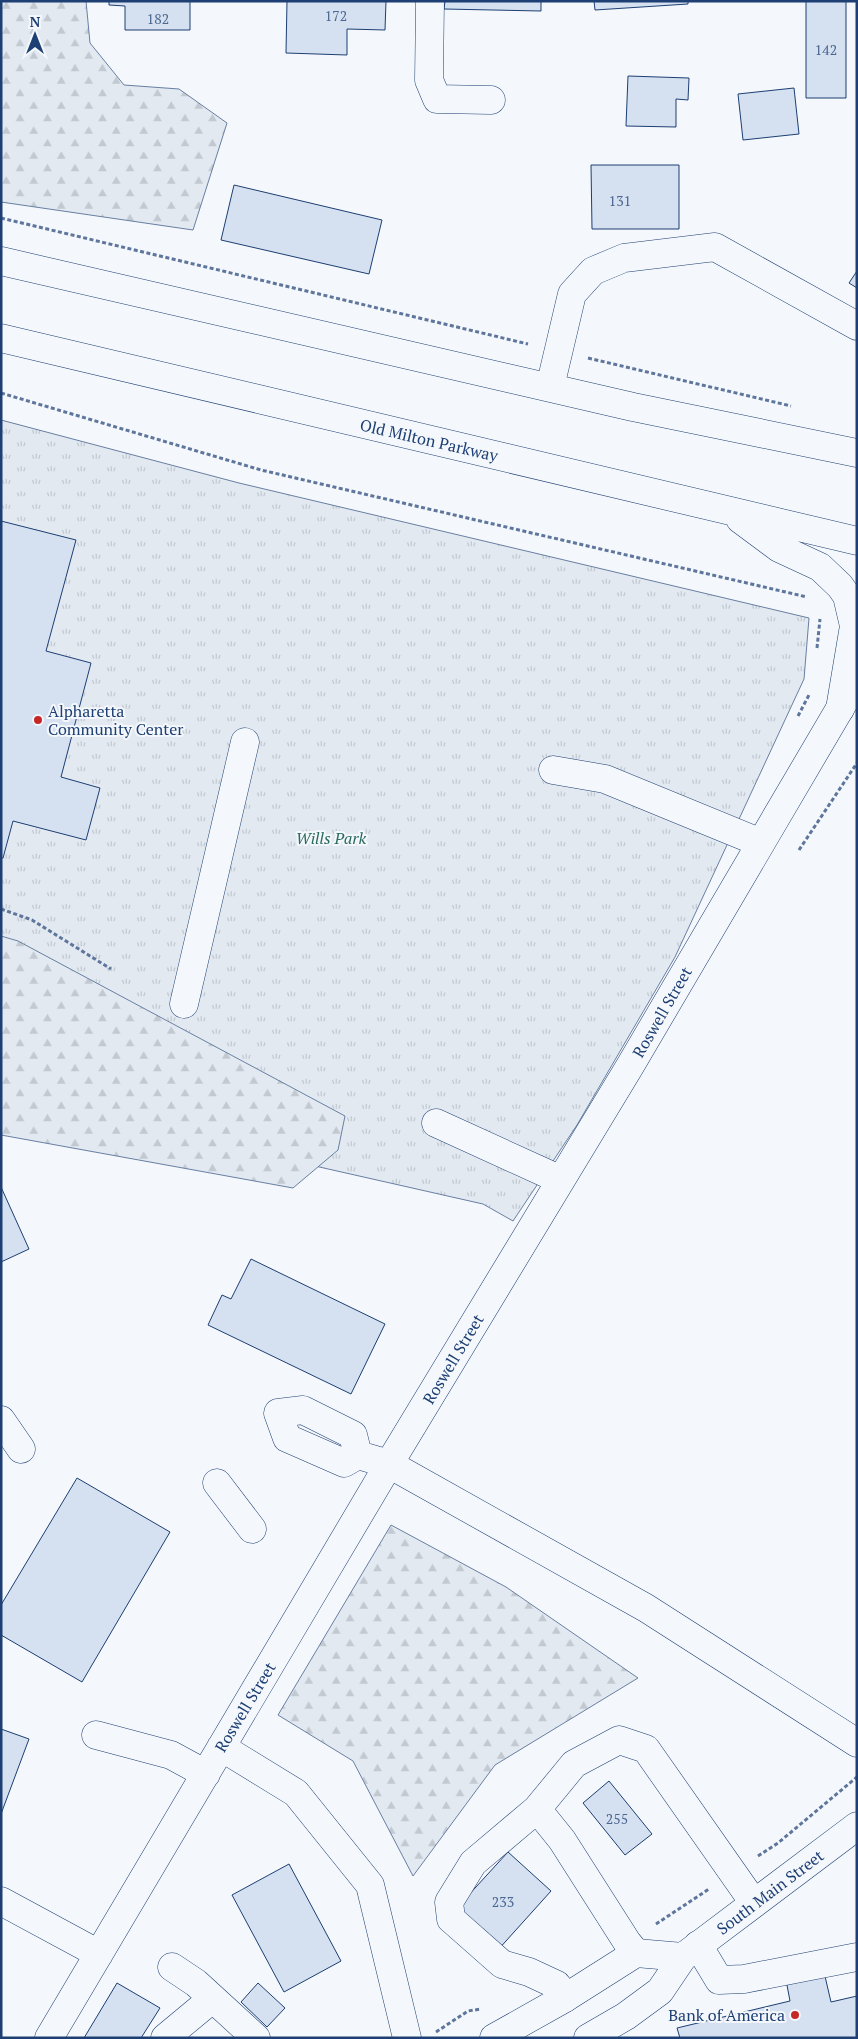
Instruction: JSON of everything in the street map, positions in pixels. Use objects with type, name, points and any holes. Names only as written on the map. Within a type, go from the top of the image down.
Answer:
[{"type":"main road","points":[[430,1],[429,80],[437,99],[492,100]]},
{"type":"main road","points":[[550,388],[572,294],[593,271],[624,258],[715,247],[857,326]]},
{"type":"main road","points":[[1,261],[550,388],[857,453]]},
{"type":"main road","name":"Old Milton Parkway","points":[[1,338],[857,542]]},
{"type":"main road","points":[[733,513],[779,548],[820,567],[840,586],[847,596],[854,626],[840,708]]},
{"type":"main road","name":"Roswell Street","points":[[49,2038],[857,680]]},
{"type":"main road","points":[[184,1004],[244,742]]},
{"type":"main road","points":[[553,770],[605,779],[761,843]]},
{"type":"main road","points":[[436,1123],[561,1180]]},
{"type":"main road","points":[[1,1420],[21,1448]]},
{"type":"main road","points":[[358,1455],[389,1464],[646,1608],[857,1744]]},
{"type":"main road","points":[[217,1483],[252,1530]]},
{"type":"main road","points":[[96,1735],[171,1755],[206,1774]]},
{"type":"main road","points":[[565,1998],[558,1985],[529,1972],[502,1964],[451,1919],[449,1902],[473,1863],[537,1809],[574,1764],[619,1740],[646,1749],[754,1903]]},
{"type":"main road","points":[[221,1747],[296,1793],[370,1885],[407,2038]]},
{"type":"main road","points":[[537,1809],[562,1840],[627,1942],[636,1953]]},
{"type":"main road","name":"South Main Street","points":[[588,2038],[619,2027],[660,1991],[691,1951],[857,1826]]},
{"type":"main road","points":[[1,1901],[99,1954]]},
{"type":"main road","points":[[494,2038],[565,1998],[636,1953],[691,1951],[719,1980],[744,1979],[857,1957]]},
{"type":"main road","points":[[172,1967],[196,1983],[256,2038]]},
{"type":"main road","points":[[165,2038],[212,1999]]},
{"type":"path","points":[[1,218],[799,408]]},
{"type":"path","points":[[1,393],[261,470],[812,598]]},
{"type":"path","points":[[817,648],[821,610]]},
{"type":"path","points":[[795,721],[814,687]]},
{"type":"path","points":[[799,850],[857,763]]},
{"type":"path","points":[[1,909],[32,920],[111,969]]},
{"type":"green space","points":[[1,1],[86,1],[90,43],[124,85],[179,89],[227,123],[193,230],[1,202]]},
{"type":"green space","name":"Wills Park","points":[[1,420],[239,483],[809,618],[804,679],[675,957],[577,1125],[513,1221],[483,1204],[1,1095]]},
{"type":"green space","points":[[1,936],[18,941],[345,1116],[338,1150],[293,1188],[1,1135]]},
{"type":"green space","points":[[391,1525],[506,1587],[638,1678],[495,1765],[413,1876],[353,1761],[278,1715]]},
{"type":"building","points":[[109,1],[190,1],[190,30],[125,30],[125,6],[109,5]]},
{"type":"building","points":[[287,1],[386,1],[385,30],[347,29],[347,55],[286,53]]},
{"type":"building","points":[[445,1],[541,1],[541,11],[444,9]]},
{"type":"building","points":[[594,1],[688,1],[688,4],[595,10]]},
{"type":"building","points":[[806,1],[846,1],[846,98],[806,98]]},
{"type":"building","points":[[628,76],[689,78],[688,100],[676,99],[676,127],[626,126]]},
{"type":"building","points":[[794,88],[799,134],[743,140],[738,94]]},
{"type":"building","points":[[591,165],[679,165],[679,229],[592,229]]},
{"type":"building","points":[[234,185],[382,220],[369,274],[221,240]]},
{"type":"building","points":[[857,271],[857,288],[849,283]]},
{"type":"building","name":"Alpharetta Community Center","points":[[1,521],[76,540],[46,651],[91,663],[61,777],[100,788],[86,840],[13,821],[3,858],[1,858]]},
{"type":"building","points":[[1,1187],[29,1249],[1,1262]]},
{"type":"building","points":[[251,1259],[385,1324],[351,1394],[208,1325],[222,1295],[231,1299]]},
{"type":"building","points":[[77,1478],[170,1532],[82,1682],[1,1635],[1,1605]]},
{"type":"building","points":[[1,1729],[29,1739],[1,1814]]},
{"type":"building","points":[[609,1781],[652,1834],[625,1855],[583,1803]]},
{"type":"building","points":[[508,1852],[551,1891],[497,1951],[454,1911]]},
{"type":"building","points":[[289,1864],[341,1961],[284,1992],[232,1895]]},
{"type":"building","name":"Bank of America","points":[[824,1972],[831,2002],[857,1996],[857,2038],[680,2038],[677,2028],[790,2001],[786,1980]]},
{"type":"building","points":[[117,1983],[160,2008],[141,2038],[84,2038]]},
{"type":"building","points":[[258,1983],[285,2008],[267,2027],[241,2002]]},
{"type":"place","name":"Alpharetta Community Center","points":[[38,720]]},
{"type":"place","name":"Bank of America","points":[[795,2015]]}]
